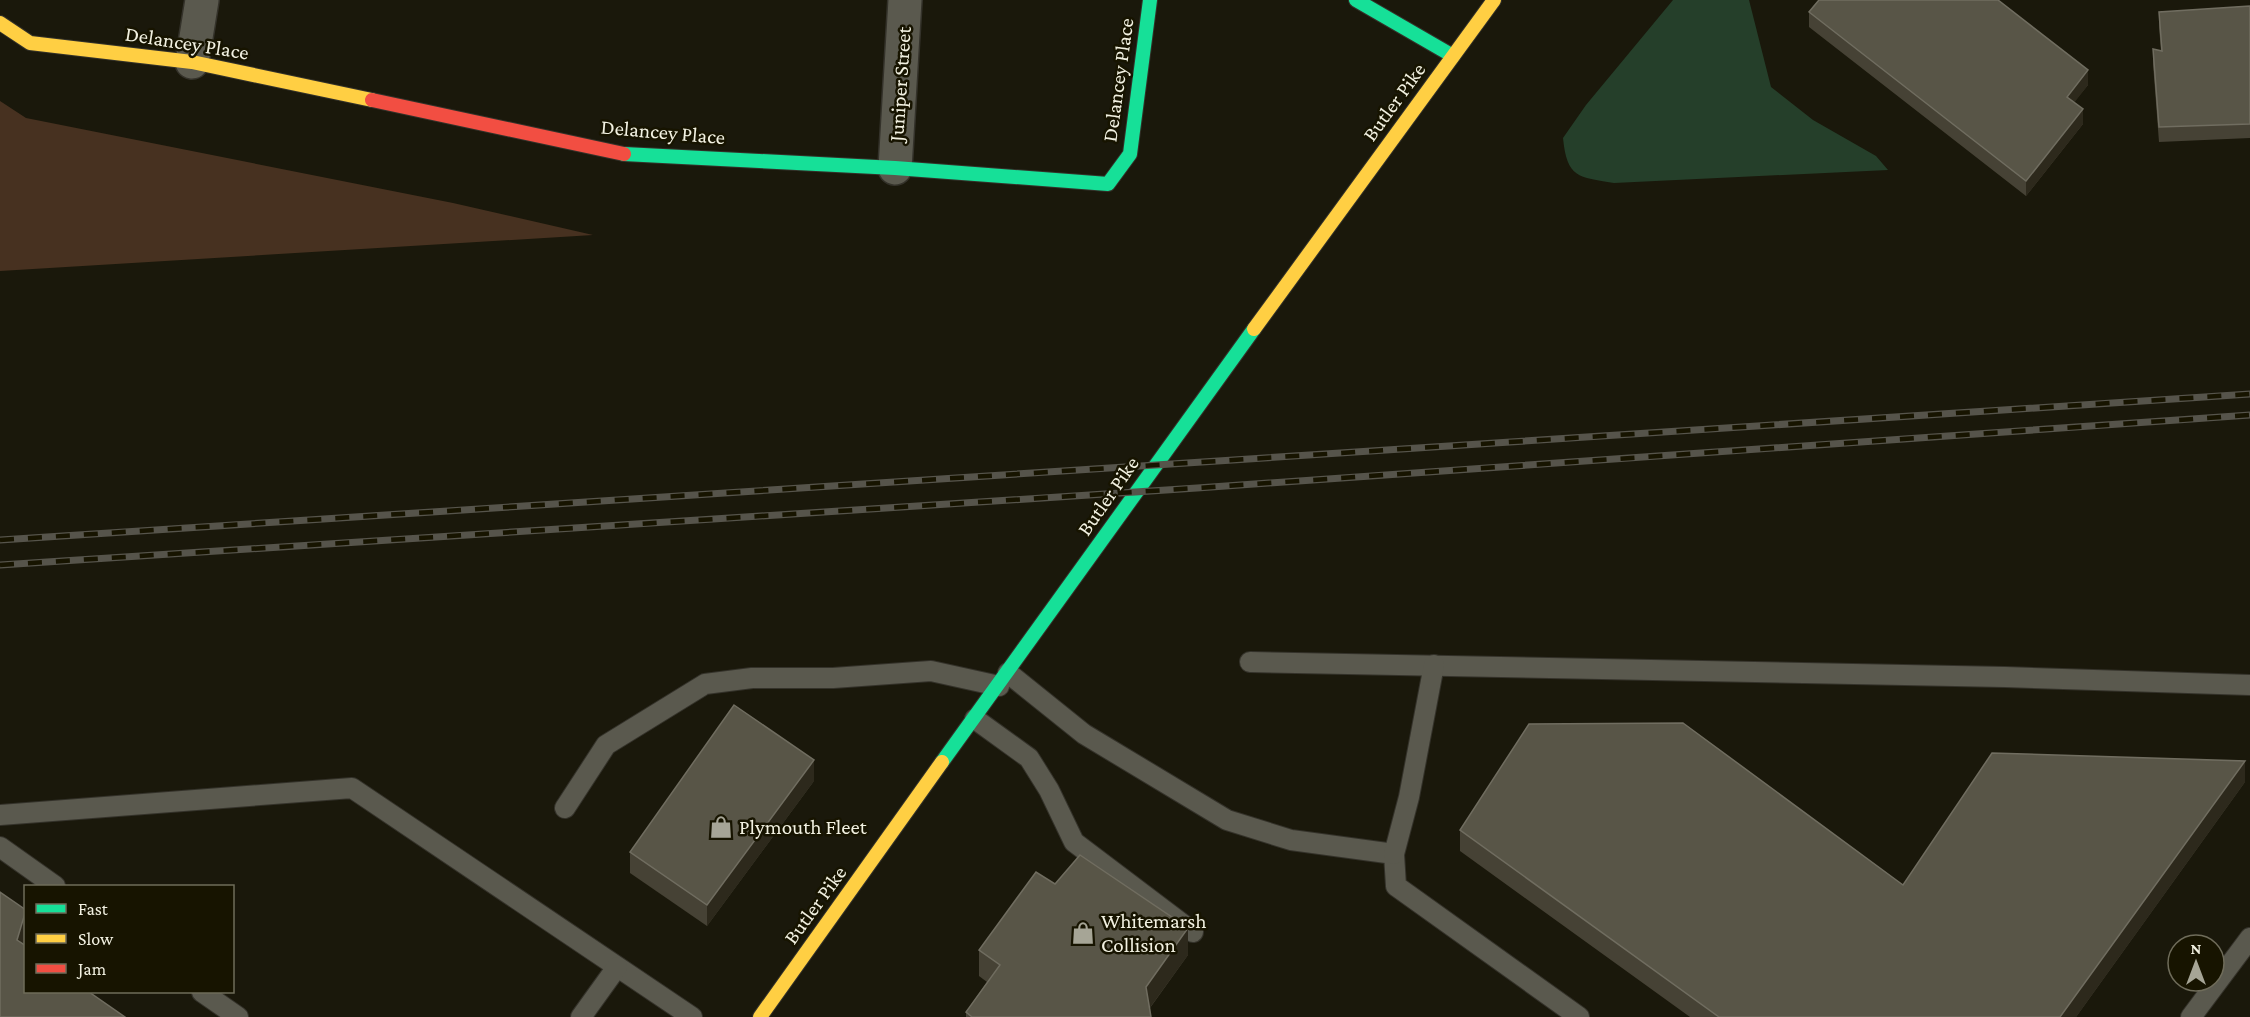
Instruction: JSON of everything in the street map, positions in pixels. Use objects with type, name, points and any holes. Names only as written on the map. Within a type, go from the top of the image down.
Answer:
[{"type":"street","points":[[192,62],[202,0]]},
{"type":"street","name":"Juniper Street","points":[[895,168],[906,0]]},
{"type":"street","name":"Delancey Place","points":[[0,22],[30,43],[192,62],[624,154],[895,168],[1108,184],[1130,154],[1150,0]]},
{"type":"street","points":[[1356,0],[1453,56]]},
{"type":"street","name":"Butler Pike","points":[[760,1017],[1193,412],[1494,0]]},
{"type":"lane","points":[[1250,662],[1981,676],[2250,685]]},
{"type":"lane","points":[[1434,665],[1409,797],[1394,854],[1396,886],[1579,1017]]},
{"type":"lane","points":[[565,808],[606,745],[705,684],[752,678],[832,678],[931,671],[1004,679],[1084,734],[1227,820],[1291,840],[1394,854]]},
{"type":"lane","points":[[975,719],[1029,759],[1049,790],[1074,842],[1192,932]]},
{"type":"lane","points":[[0,815],[352,788],[692,1017]]},
{"type":"lane","points":[[0,847],[54,885]]},
{"type":"lane","points":[[2191,1017],[2250,938]]},
{"type":"lane","points":[[581,1017],[617,967]]},
{"type":"lane","points":[[203,993],[238,1017]]},
{"type":"shaded area","points":[[1673,0],[1749,0],[1771,87],[1813,120],[1876,156],[1888,170],[1614,183],[1583,177],[1576,173],[1568,161],[1563,138],[1586,105]]},
{"type":"shaded area","points":[[0,101],[26,118],[453,203],[593,235],[0,271]]},
{"type":"building","points":[[1819,0],[1998,0],[2088,70],[2067,97],[2083,109],[2026,181],[1809,12]]},
{"type":"building","points":[[2250,6],[2250,124],[2159,127],[2153,49],[2162,51],[2159,12]]},
{"type":"building","name":"Plymouth Fleet","points":[[734,705],[814,760],[707,905],[630,852]]},
{"type":"building","points":[[1683,723],[1903,885],[1992,753],[2245,761],[2060,1017],[1719,1017],[1460,830],[1529,724]]},
{"type":"building","name":"Whitemarsh Collision","points":[[1080,855],[1188,928],[1146,987],[1151,1017],[972,1017],[966,1012],[1000,965],[979,950],[1036,872],[1055,884]]},
{"type":"building","points":[[0,892],[24,909],[17,940],[24,945],[24,993],[90,993],[125,1017],[0,1017]]},
{"type":"railway","points":[[0,540],[2250,394]]},
{"type":"railway","points":[[0,565],[1197,488],[2250,415]]},
{"type":"traffic: fast","points":[[624,154],[895,168],[1108,184],[1130,154],[1150,0]]},
{"type":"traffic: fast","points":[[1356,0],[1453,56]]},
{"type":"traffic: fast","points":[[942,762],[1254,329]]},
{"type":"traffic: slow","points":[[1254,329],[1494,0]]},
{"type":"traffic: slow","points":[[0,23],[30,43],[192,62],[372,100]]},
{"type":"traffic: slow","points":[[760,1017],[942,762]]},
{"type":"traffic: jam","points":[[372,100],[624,154]]},
{"type":"place","name":"Plymouth Fleet","points":[[721,827]]},
{"type":"place","name":"Whitemarsh Collision","points":[[1083,933]]}]
